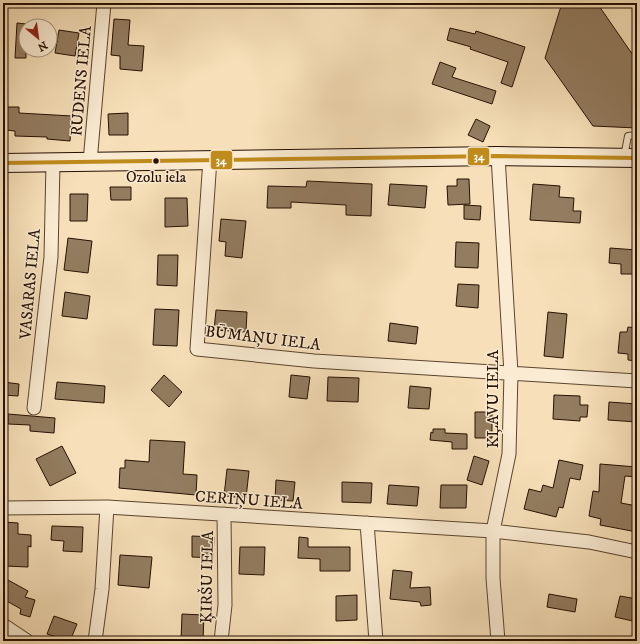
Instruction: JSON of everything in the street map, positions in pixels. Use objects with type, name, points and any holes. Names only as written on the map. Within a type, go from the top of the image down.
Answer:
[{"type":"street","name":"RUDENS IELA","points":[[90,162],[104,3]]},
{"type":"street","points":[[3,163],[498,156],[630,158]]},
{"type":"street","name":"KĻAVU IELA","points":[[498,156],[511,373],[509,454],[493,531],[493,578],[498,641]]},
{"type":"street","name":"BŪMAŅU IELA","points":[[210,159],[196,348],[314,361],[511,373]]},
{"type":"street","name":"VASARAS IELA","points":[[34,408],[51,257],[53,163]]},
{"type":"street","points":[[511,373],[637,381]]},
{"type":"street","points":[[95,641],[102,589],[107,507]]},
{"type":"street","name":"CERIŅU IELA","points":[[3,508],[107,507],[493,531],[589,542],[637,552]]},
{"type":"street","name":"ĶIRŠU IELA","points":[[221,641],[225,605],[224,514]]},
{"type":"street","points":[[367,523],[376,641]]},
{"type":"street","points":[[3,625],[27,641]]},
{"type":"lane","points":[[630,158],[628,136],[637,135]]},
{"type":"building","points":[[562,3],[597,3],[637,61],[637,128],[593,126],[545,58]]},
{"type":"building","points":[[114,19],[130,20],[128,45],[144,46],[142,71],[120,69],[120,56],[111,55]]},
{"type":"building","points":[[17,23],[18,58],[15,58]]},
{"type":"building","points":[[450,28],[475,34],[476,31],[525,47],[512,87],[501,83],[508,62],[470,49],[471,47],[447,40]]},
{"type":"building","points":[[59,30],[79,33],[75,56],[58,53]]},
{"type":"building","points":[[440,62],[456,68],[452,77],[496,91],[492,104],[432,84]]},
{"type":"building","points":[[7,107],[19,107],[19,113],[72,116],[70,141],[47,139],[47,137],[15,136],[15,131],[6,130]]},
{"type":"building","points":[[128,113],[128,135],[109,135],[108,114]]},
{"type":"building","points":[[476,119],[490,126],[483,142],[468,135]]},
{"type":"building","points":[[457,179],[469,179],[470,204],[448,205],[447,186],[457,186]]},
{"type":"building","points":[[307,181],[372,184],[371,216],[346,215],[346,205],[291,202],[291,208],[267,208],[268,186],[306,187]]},
{"type":"building","points":[[390,184],[427,186],[425,208],[388,205]]},
{"type":"building","points":[[533,184],[560,186],[559,197],[574,198],[573,211],[581,211],[580,223],[530,220]]},
{"type":"building","points":[[110,187],[131,187],[131,200],[111,200]]},
{"type":"building","points":[[70,194],[88,194],[87,221],[70,221]]},
{"type":"building","points":[[165,198],[187,198],[188,226],[165,227]]},
{"type":"building","points":[[464,205],[481,206],[480,220],[464,219]]},
{"type":"building","points":[[221,219],[246,221],[242,258],[225,256],[226,242],[219,241]]},
{"type":"building","points":[[68,238],[92,241],[88,273],[64,270]]},
{"type":"building","points":[[456,242],[479,243],[478,268],[455,267]]},
{"type":"building","points":[[610,248],[637,250],[637,274],[621,274],[621,264],[609,263]]},
{"type":"building","points":[[158,255],[178,255],[177,286],[157,285]]},
{"type":"building","points":[[458,284],[479,285],[478,308],[456,306]]},
{"type":"building","points":[[65,292],[90,296],[87,319],[62,316]]},
{"type":"building","points":[[155,309],[179,310],[177,346],[153,345]]},
{"type":"building","points":[[216,310],[247,312],[246,332],[214,330]]},
{"type":"building","points":[[548,312],[567,314],[563,358],[544,356]]},
{"type":"building","points":[[390,323],[418,327],[416,344],[388,341]]},
{"type":"building","points":[[628,327],[637,328],[637,361],[628,360],[628,354],[618,353],[620,332],[627,332]]},
{"type":"building","points":[[164,375],[182,392],[169,407],[151,390]]},
{"type":"building","points":[[291,375],[310,377],[307,399],[289,397]]},
{"type":"building","points":[[328,377],[359,378],[358,402],[327,401]]},
{"type":"building","points":[[3,382],[19,384],[18,396],[3,395]]},
{"type":"building","points":[[57,382],[105,386],[104,403],[55,399]]},
{"type":"building","points":[[410,386],[431,388],[429,409],[408,408]]},
{"type":"building","points":[[554,395],[580,396],[580,405],[588,405],[587,417],[580,417],[580,421],[553,419]]},
{"type":"building","points":[[609,402],[637,404],[637,422],[608,420]]},
{"type":"building","points":[[475,412],[492,412],[492,438],[475,438]]},
{"type":"building","points":[[8,414],[55,418],[54,433],[30,431],[30,425],[8,424]]},
{"type":"building","points":[[433,429],[445,429],[445,433],[467,434],[467,449],[452,449],[452,442],[430,440]]},
{"type":"building","points":[[150,440],[185,442],[183,474],[197,475],[196,495],[119,488],[120,468],[125,468],[125,460],[149,462]]},
{"type":"building","points":[[62,446],[76,473],[50,486],[36,459]]},
{"type":"building","points":[[474,456],[489,461],[482,485],[467,480]]},
{"type":"building","points":[[559,460],[583,465],[580,480],[570,478],[563,508],[559,507],[556,517],[524,509],[529,489],[541,492],[543,485],[553,488]]},
{"type":"building","points":[[600,464],[637,467],[637,477],[625,476],[621,503],[637,506],[637,532],[600,525],[601,519],[589,516],[593,491],[599,492]]},
{"type":"building","points":[[227,469],[249,471],[246,498],[224,496]]},
{"type":"building","points":[[276,480],[295,482],[293,501],[275,500]]},
{"type":"building","points":[[342,482],[372,483],[371,503],[342,502]]},
{"type":"building","points":[[389,485],[419,487],[417,506],[387,504]]},
{"type":"building","points":[[441,485],[467,485],[466,508],[440,508]]},
{"type":"building","points":[[3,522],[18,523],[18,534],[31,535],[31,547],[28,546],[28,567],[5,566],[6,546],[3,546]]},
{"type":"building","points":[[52,526],[83,527],[82,552],[63,551],[64,541],[51,540]]},
{"type":"building","points":[[192,536],[214,537],[213,558],[192,557]]},
{"type":"building","points":[[299,537],[308,538],[308,547],[350,547],[350,571],[320,571],[320,559],[298,558]]},
{"type":"building","points":[[240,547],[265,547],[264,575],[239,574]]},
{"type":"building","points":[[120,555],[152,557],[149,588],[118,585]]},
{"type":"building","points":[[393,570],[412,572],[410,588],[430,587],[431,605],[421,606],[420,602],[390,599]]},
{"type":"building","points":[[8,580],[28,591],[25,597],[35,600],[30,617],[20,614],[21,609],[3,599],[3,590]]},
{"type":"building","points":[[549,594],[577,599],[575,612],[547,607]]},
{"type":"building","points":[[357,595],[357,620],[336,621],[336,596]]},
{"type":"building","points":[[620,596],[637,599],[637,622],[615,617]]},
{"type":"building","points":[[182,614],[204,615],[203,641],[181,641]]},
{"type":"building","points":[[54,616],[77,624],[70,641],[47,634]]},
{"type":"transit line","name":"34","points":[[3,163],[498,156],[637,158]]},
{"type":"place","name":"Ozolu iela","points":[[156,161]]}]
